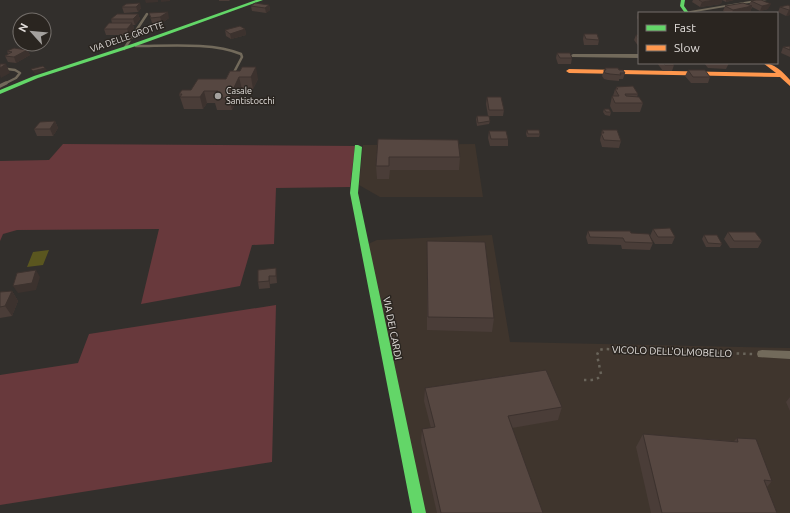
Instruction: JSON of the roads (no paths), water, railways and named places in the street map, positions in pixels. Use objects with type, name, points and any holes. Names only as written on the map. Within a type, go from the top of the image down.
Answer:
[{"type":"street","name":"VIA DELLE GROTTE","points":[[0,92],[36,77],[134,46],[261,0]]},
{"type":"street","points":[[683,0],[682,6],[687,12],[765,0]]},
{"type":"street","points":[[573,56],[638,56]]},
{"type":"street","points":[[767,64],[782,75],[790,84]]},
{"type":"street","points":[[569,71],[782,75]]},
{"type":"street","name":"VIA DEI CARDI","points":[[358,147],[354,193],[419,513]]},
{"type":"street","points":[[762,354],[790,355]]},
{"type":"lane","points":[[124,49],[146,14]]},
{"type":"lane","points":[[134,46],[214,48],[237,52],[242,57],[229,78]]},
{"type":"lane","points":[[0,68],[15,70],[20,73],[16,78],[0,86]]},
{"type":"place","name":"Casale Santistocchi","points":[[218,96]]}]
